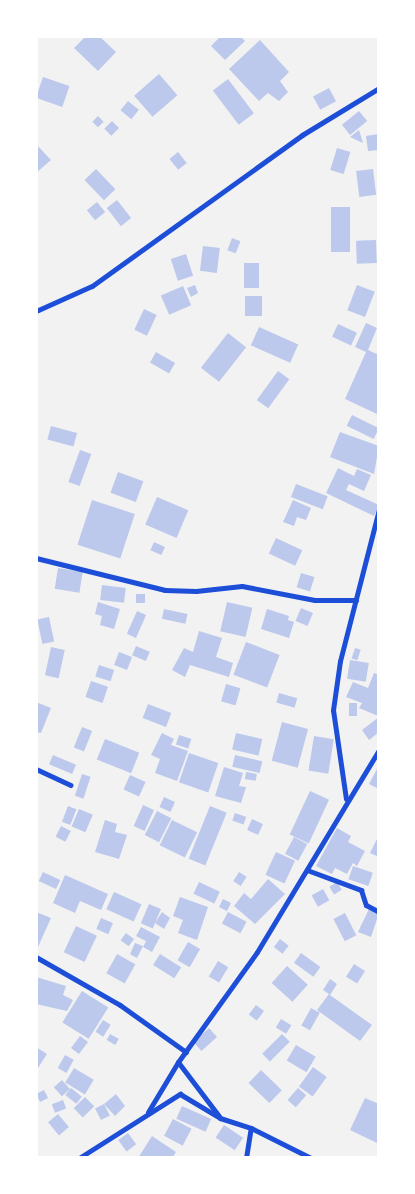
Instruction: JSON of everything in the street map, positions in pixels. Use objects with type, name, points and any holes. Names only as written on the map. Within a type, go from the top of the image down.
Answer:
[{"type":"street","points":[[36,311],[92,286],[302,136],[379,88]]},
{"type":"street","points":[[346,800],[333,710],[340,660],[379,509]]},
{"type":"street","points":[[36,558],[165,590],[196,592],[242,586],[315,600],[356,600]]},
{"type":"street","points":[[148,1112],[178,1062],[257,952],[307,870],[346,800],[376,759],[379,750]]},
{"type":"street","points":[[36,769],[71,785]]},
{"type":"street","points":[[307,870],[361,890],[366,906],[379,912]]},
{"type":"street","points":[[36,957],[120,1005],[186,1052]]},
{"type":"street","points":[[178,1062],[220,1118]]},
{"type":"street","points":[[79,1158],[148,1112],[180,1094],[220,1118],[251,1128],[311,1158]]},
{"type":"street","points":[[246,1158],[251,1128]]},
{"type":"building","points":[[86,36],[99,36],[116,52],[98,71],[74,48]]},
{"type":"building","points":[[221,36],[240,36],[245,41],[225,60],[211,46]]},
{"type":"building","points":[[260,40],[289,72],[280,81],[288,92],[279,101],[268,93],[259,101],[229,69]]},
{"type":"building","points":[[159,74],[177,95],[152,117],[134,96]]},
{"type":"building","points":[[43,77],[69,86],[62,107],[36,98]]},
{"type":"building","points":[[228,79],[254,113],[239,125],[213,90]]},
{"type":"building","points":[[329,88],[336,101],[320,110],[313,96]]},
{"type":"building","points":[[128,101],[139,110],[131,119],[120,110]]},
{"type":"building","points":[[359,111],[367,121],[350,135],[342,125]]},
{"type":"building","points":[[98,116],[104,122],[98,127],[92,122]]},
{"type":"building","points":[[112,121],[119,128],[111,136],[104,129]]},
{"type":"building","points":[[359,130],[363,143],[350,137]]},
{"type":"building","points":[[379,134],[379,150],[368,151],[366,136]]},
{"type":"building","points":[[36,144],[51,160],[36,173]]},
{"type":"building","points":[[337,148],[350,152],[344,174],[330,170]]},
{"type":"building","points":[[178,152],[187,163],[178,170],[169,159]]},
{"type":"building","points":[[96,169],[115,189],[104,200],[84,180]]},
{"type":"building","points":[[373,169],[376,195],[359,197],[356,171]]},
{"type":"building","points":[[117,200],[131,218],[121,226],[107,208]]},
{"type":"building","points":[[97,202],[105,212],[95,220],[87,210]]},
{"type":"building","points":[[331,207],[350,207],[350,252],[331,252]]},
{"type":"building","points":[[232,238],[240,241],[236,253],[227,250]]},
{"type":"building","points":[[376,240],[377,263],[357,264],[356,241]]},
{"type":"building","points":[[203,246],[220,248],[217,273],[200,271]]},
{"type":"building","points":[[186,254],[193,276],[178,281],[171,259]]},
{"type":"building","points":[[244,263],[259,263],[259,288],[244,288]]},
{"type":"building","points":[[195,285],[198,293],[191,297],[187,288]]},
{"type":"building","points":[[357,285],[375,292],[365,317],[347,310]]},
{"type":"building","points":[[183,286],[191,305],[169,315],[161,295]]},
{"type":"building","points":[[245,296],[262,296],[262,316],[245,316]]},
{"type":"building","points":[[144,309],[157,315],[147,336],[134,330]]},
{"type":"building","points":[[366,323],[377,328],[368,350],[379,355],[379,415],[345,399],[366,352],[355,347]]},
{"type":"building","points":[[338,324],[357,333],[351,346],[332,337]]},
{"type":"building","points":[[259,327],[298,344],[290,363],[251,345]]},
{"type":"building","points":[[228,333],[246,347],[219,382],[201,368]]},
{"type":"building","points":[[156,352],[175,363],[169,373],[150,362]]},
{"type":"building","points":[[278,371],[289,379],[268,408],[257,400]]},
{"type":"building","points":[[352,415],[379,428],[374,439],[347,426]]},
{"type":"building","points":[[51,426],[77,433],[73,447],[47,440]]},
{"type":"building","points":[[340,432],[379,446],[374,474],[330,457]]},
{"type":"building","points":[[80,450],[91,454],[80,486],[68,482]]},
{"type":"building","points":[[338,468],[354,476],[357,469],[371,475],[364,491],[349,484],[346,490],[379,505],[374,516],[326,493]]},
{"type":"building","points":[[118,472],[143,481],[136,502],[110,493]]},
{"type":"building","points":[[296,484],[328,496],[323,509],[291,497]]},
{"type":"building","points":[[157,497],[188,510],[177,538],[145,525]]},
{"type":"building","points":[[92,500],[135,514],[120,559],[77,545]]},
{"type":"building","points":[[293,500],[311,508],[306,520],[297,517],[294,526],[283,522]]},
{"type":"building","points":[[276,538],[302,550],[295,566],[269,553]]},
{"type":"building","points":[[154,542],[165,547],[161,555],[150,550]]},
{"type":"building","points":[[58,568],[83,572],[79,593],[55,589]]},
{"type":"building","points":[[301,573],[314,577],[310,591],[297,587]]},
{"type":"building","points":[[102,585],[126,588],[124,603],[100,600]]},
{"type":"building","points":[[136,594],[145,594],[145,603],[136,603]]},
{"type":"building","points":[[98,602],[120,609],[114,629],[100,625],[102,616],[95,614]]},
{"type":"building","points":[[227,602],[252,608],[246,637],[220,631]]},
{"type":"building","points":[[301,608],[313,613],[307,626],[296,621]]},
{"type":"building","points":[[164,609],[187,614],[185,624],[162,619]]},
{"type":"building","points":[[267,609],[289,616],[288,620],[294,622],[289,638],[261,629]]},
{"type":"building","points":[[137,611],[146,615],[136,638],[127,634]]},
{"type":"building","points":[[49,617],[54,641],[42,644],[37,619]]},
{"type":"building","points":[[199,631],[222,638],[216,657],[233,663],[229,677],[190,665],[185,677],[172,670],[184,648],[193,652]]},
{"type":"building","points":[[246,642],[280,655],[267,688],[233,675]]},
{"type":"building","points":[[136,646],[150,652],[146,661],[132,655]]},
{"type":"building","points":[[51,647],[65,650],[59,678],[45,675]]},
{"type":"building","points":[[355,648],[361,650],[357,660],[352,658]]},
{"type":"building","points":[[119,652],[132,657],[127,670],[114,665]]},
{"type":"building","points":[[350,660],[369,663],[366,682],[347,679]]},
{"type":"building","points":[[99,665],[114,670],[111,681],[95,676]]},
{"type":"building","points":[[374,673],[379,675],[378,716],[359,708],[362,703],[346,697],[353,682],[368,688]]},
{"type":"building","points":[[91,681],[108,687],[102,703],[85,697]]},
{"type":"building","points":[[226,684],[240,688],[235,705],[221,701]]},
{"type":"building","points":[[279,693],[297,698],[295,708],[276,703]]},
{"type":"building","points":[[36,702],[51,708],[41,733],[36,732]]},
{"type":"building","points":[[349,703],[357,703],[357,716],[349,716]]},
{"type":"building","points":[[148,704],[171,713],[166,727],[143,718]]},
{"type":"building","points":[[379,717],[379,732],[369,740],[362,730]]},
{"type":"building","points":[[282,722],[308,729],[298,768],[272,761]]},
{"type":"building","points":[[82,727],[92,731],[84,752],[74,747]]},
{"type":"building","points":[[162,733],[174,739],[171,745],[188,751],[177,781],[155,773],[160,759],[151,755]]},
{"type":"building","points":[[236,733],[262,739],[258,756],[232,750]]},
{"type":"building","points":[[179,735],[191,739],[188,749],[176,745]]},
{"type":"building","points":[[314,736],[334,739],[328,774],[309,771]]},
{"type":"building","points":[[105,739],[139,753],[131,773],[97,759]]},
{"type":"building","points":[[189,753],[218,763],[208,792],[179,782]]},
{"type":"building","points":[[53,755],[76,765],[72,774],[49,764]]},
{"type":"building","points":[[235,755],[262,761],[260,773],[232,767]]},
{"type":"building","points":[[224,767],[243,773],[239,786],[246,787],[241,803],[215,796]]},
{"type":"building","points":[[377,769],[379,770],[379,789],[369,784]]},
{"type":"building","points":[[246,772],[257,774],[256,781],[245,779]]},
{"type":"building","points":[[82,774],[91,777],[83,799],[75,796]]},
{"type":"building","points":[[130,775],[146,782],[139,797],[123,790]]},
{"type":"building","points":[[310,791],[329,800],[309,843],[290,835]]},
{"type":"building","points":[[164,797],[175,802],[170,812],[160,807]]},
{"type":"building","points":[[143,805],[154,810],[145,831],[134,826]]},
{"type":"building","points":[[68,806],[76,809],[70,825],[62,822]]},
{"type":"building","points":[[210,806],[227,813],[205,866],[189,859]]},
{"type":"building","points":[[79,809],[93,815],[85,832],[72,826]]},
{"type":"building","points":[[157,811],[171,818],[159,842],[145,835]]},
{"type":"building","points":[[235,813],[246,817],[244,825],[232,821]]},
{"type":"building","points":[[252,819],[263,824],[258,835],[247,830]]},
{"type":"building","points":[[105,820],[117,824],[115,832],[127,835],[119,859],[95,852]]},
{"type":"building","points":[[172,820],[197,832],[185,857],[160,845]]},
{"type":"building","points":[[61,826],[71,831],[65,842],[56,837]]},
{"type":"building","points":[[337,828],[351,836],[348,842],[365,851],[357,866],[353,863],[347,874],[335,868],[332,874],[316,866]]},
{"type":"building","points":[[379,835],[379,857],[370,853]]},
{"type":"building","points":[[294,837],[307,844],[298,861],[285,854]]},
{"type":"building","points":[[276,852],[295,861],[284,884],[265,875]]},
{"type":"building","points":[[353,866],[373,873],[368,886],[348,879]]},
{"type":"building","points":[[43,872],[60,880],[56,889],[39,881]]},
{"type":"building","points":[[239,872],[247,877],[241,886],[233,881]]},
{"type":"building","points":[[65,875],[108,894],[101,910],[80,901],[75,913],[53,903]]},
{"type":"building","points":[[268,879],[285,894],[255,924],[234,906],[244,893],[251,899]]},
{"type":"building","points":[[199,882],[220,892],[214,904],[194,894]]},
{"type":"building","points":[[337,882],[342,890],[334,894],[329,887]]},
{"type":"building","points":[[323,889],[329,900],[318,907],[312,895]]},
{"type":"building","points":[[114,892],[141,904],[134,922],[106,909]]},
{"type":"building","points":[[180,897],[208,907],[197,940],[178,933],[183,920],[173,916]]},
{"type":"building","points":[[223,899],[231,903],[227,911],[219,907]]},
{"type":"building","points":[[149,904],[161,909],[153,928],[141,923]]},
{"type":"building","points":[[369,909],[379,913],[371,937],[358,932]]},
{"type":"building","points":[[36,912],[51,918],[38,947],[36,946]]},
{"type":"building","points":[[162,912],[170,918],[164,929],[155,923]]},
{"type":"building","points":[[228,912],[247,922],[240,933],[222,923]]},
{"type":"building","points":[[345,913],[356,935],[345,941],[333,919]]},
{"type":"building","points":[[101,918],[113,923],[108,934],[96,929]]},
{"type":"building","points":[[76,926],[97,936],[85,962],[64,952]]},
{"type":"building","points":[[141,927],[160,937],[152,952],[143,947],[146,941],[136,936]]},
{"type":"building","points":[[126,933],[134,939],[129,946],[121,940]]},
{"type":"building","points":[[280,939],[289,946],[283,954],[274,947]]},
{"type":"building","points":[[188,942],[200,949],[190,967],[178,960]]},
{"type":"building","points":[[135,943],[143,946],[137,958],[130,954]]},
{"type":"building","points":[[301,953],[320,967],[313,977],[294,963]]},
{"type":"building","points":[[117,954],[135,964],[125,983],[106,973]]},
{"type":"building","points":[[160,954],[181,967],[174,978],[153,965]]},
{"type":"building","points":[[218,961],[228,967],[219,983],[209,976]]},
{"type":"building","points":[[354,964],[365,971],[357,984],[346,977]]},
{"type":"building","points":[[287,966],[308,985],[292,1002],[272,983]]},
{"type":"building","points":[[36,977],[66,986],[63,995],[73,1000],[67,1011],[36,1004]]},
{"type":"building","points":[[330,979],[337,984],[330,995],[372,1025],[360,1041],[317,1010],[329,994],[323,990]]},
{"type":"building","points":[[82,991],[108,1007],[89,1039],[62,1022]]},
{"type":"building","points":[[256,1005],[264,1011],[257,1021],[249,1015]]},
{"type":"building","points":[[311,1008],[320,1013],[310,1030],[301,1025]]},
{"type":"building","points":[[281,1019],[291,1025],[286,1034],[276,1028]]},
{"type":"building","points":[[103,1020],[111,1025],[103,1037],[96,1032]]},
{"type":"building","points":[[209,1028],[217,1037],[201,1051],[193,1042]]},
{"type":"building","points":[[110,1034],[119,1039],[115,1045],[107,1040]]},
{"type":"building","points":[[282,1034],[290,1042],[270,1062],[262,1054]]},
{"type":"building","points":[[80,1036],[88,1042],[79,1054],[71,1048]]},
{"type":"building","points":[[296,1045],[316,1057],[306,1072],[287,1060]]},
{"type":"building","points":[[36,1047],[47,1054],[36,1071]]},
{"type":"building","points":[[65,1055],[74,1060],[66,1073],[58,1068]]},
{"type":"building","points":[[313,1067],[327,1077],[313,1096],[299,1086]]},
{"type":"building","points":[[74,1068],[94,1080],[85,1094],[65,1083]]},
{"type":"building","points":[[261,1070],[282,1090],[269,1103],[248,1083]]},
{"type":"building","points":[[62,1080],[70,1089],[62,1096],[54,1087]]},
{"type":"building","points":[[71,1088],[82,1097],[76,1104],[65,1095]]},
{"type":"building","points":[[298,1088],[306,1095],[296,1107],[288,1100]]},
{"type":"building","points":[[44,1090],[48,1098],[40,1102],[36,1094]]},
{"type":"building","points":[[116,1094],[125,1106],[115,1116],[104,1104]]},
{"type":"building","points":[[85,1097],[94,1106],[83,1118],[74,1108]]},
{"type":"building","points":[[365,1098],[379,1104],[377,1143],[350,1130]]},
{"type":"building","points":[[63,1100],[66,1108],[55,1113],[52,1104]]},
{"type":"building","points":[[104,1104],[110,1116],[101,1120],[95,1109]]},
{"type":"building","points":[[182,1106],[211,1119],[206,1132],[176,1119]]},
{"type":"building","points":[[58,1114],[69,1127],[59,1135],[48,1122]]},
{"type":"building","points":[[173,1119],[192,1129],[183,1146],[164,1136]]},
{"type":"building","points":[[224,1125],[243,1138],[235,1150],[216,1137]]},
{"type":"building","points":[[128,1133],[136,1144],[127,1151],[118,1140]]},
{"type":"building","points":[[152,1136],[176,1152],[172,1158],[138,1158]]}]
